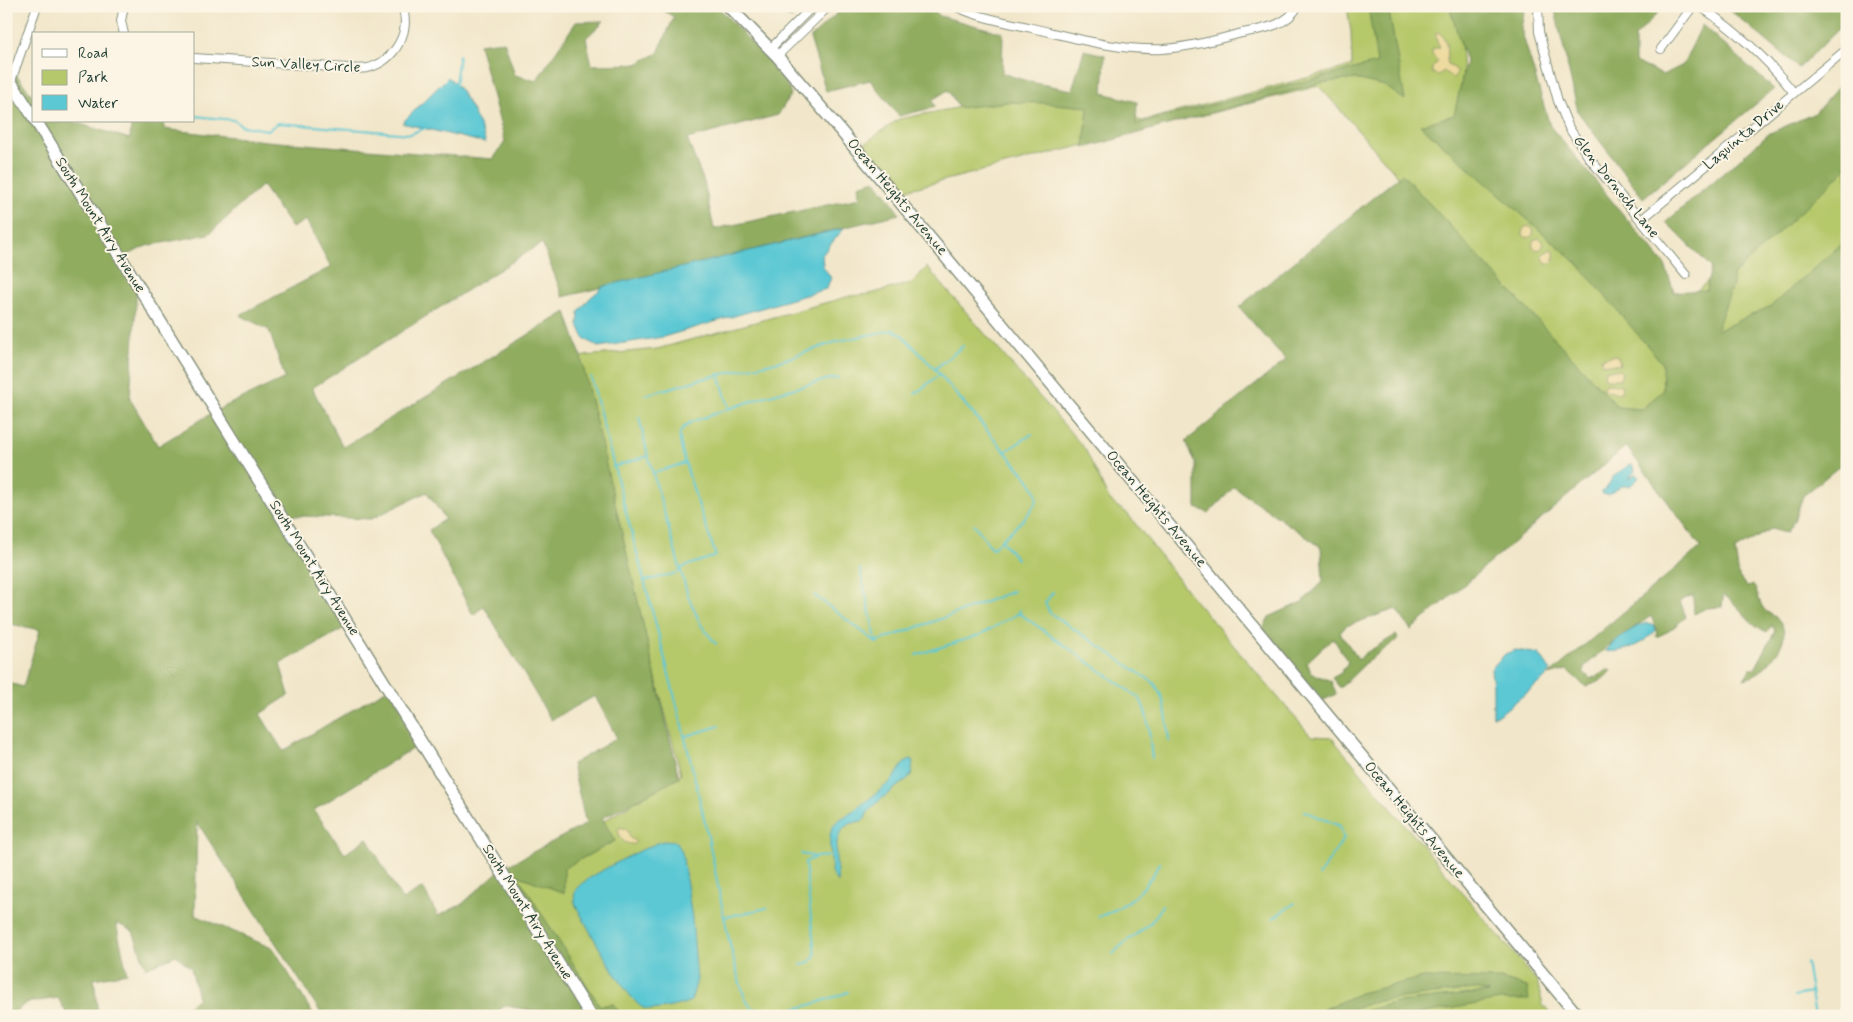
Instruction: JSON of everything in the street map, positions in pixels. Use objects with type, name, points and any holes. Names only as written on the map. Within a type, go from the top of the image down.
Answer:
[{"type":"main road","name":"Ocean Heights Avenue","points":[[728,6],[825,112],[996,315],[1578,1016]]},
{"type":"main road","points":[[6,94],[9,78]]},
{"type":"main road","points":[[9,78],[32,115]]},
{"type":"main road","name":"South Mount Airy Avenue","points":[[37,122],[591,1016]]},
{"type":"street","points":[[9,78],[36,6]]},
{"type":"street","points":[[124,6],[121,21],[124,32]]},
{"type":"street","name":"Sun Valley Circle","points":[[195,58],[348,68],[374,66],[388,56],[403,36],[406,18],[402,6]]},
{"type":"street","points":[[773,53],[813,6]]},
{"type":"street","points":[[773,53],[829,6]]},
{"type":"street","points":[[955,6],[978,15],[1084,40],[1116,47],[1146,49],[1189,46],[1270,27],[1288,19],[1294,14],[1298,6]]},
{"type":"street","name":"Glen Dornoch Lane","points":[[1538,6],[1539,32],[1564,118],[1582,150],[1686,275]]},
{"type":"street","points":[[1661,49],[1693,6]]},
{"type":"street","points":[[1700,6],[1750,44],[1773,67],[1794,93]]},
{"type":"street","name":"Laquinta Drive","points":[[1641,220],[1847,49]]},
{"type":"green space","points":[[656,6],[717,6],[782,75],[791,94],[778,115],[687,139],[704,182],[714,229],[860,198],[859,185],[875,180],[899,214],[563,297],[542,243],[312,388],[343,447],[566,312],[580,353],[679,778],[602,818],[615,841],[564,868],[564,893],[517,875],[600,1006],[613,1004],[622,1016],[545,1016],[543,1012],[505,1006],[491,1016],[323,1016],[197,822],[195,915],[274,949],[314,1016],[176,1016],[198,998],[191,968],[176,955],[146,968],[133,931],[116,923],[127,973],[94,979],[98,1016],[68,1016],[58,998],[26,1003],[10,1016],[6,1016],[6,682],[23,687],[40,630],[6,623],[6,91],[16,74],[32,95],[32,122],[73,122],[130,139],[131,122],[164,122],[164,129],[266,141],[493,159],[505,142],[479,44],[504,41],[515,75],[536,81],[576,22],[604,21],[586,38],[592,65],[637,64],[658,53],[674,17]],"holes":[[[262,185],[292,228],[306,220],[331,267],[240,315],[269,330],[285,378],[215,411],[158,446],[130,399],[137,285],[120,259],[146,246],[209,234]],[[427,492],[445,519],[429,530],[473,615],[484,606],[551,720],[595,696],[617,738],[572,764],[586,824],[501,869],[462,904],[438,916],[423,888],[402,900],[367,838],[345,854],[314,810],[423,742],[389,688],[283,751],[260,714],[289,695],[280,664],[350,625],[280,515],[371,519]]]},
{"type":"green space","points":[[759,6],[804,6],[792,18]]},
{"type":"green space","points":[[845,6],[930,6],[940,16],[1003,33],[1002,73],[1030,82],[1072,90],[1084,50],[1105,55],[1103,93],[1137,102],[1136,124],[1377,63],[1368,6],[1388,6],[1405,100],[1385,86],[1355,79],[1320,83],[1084,148],[1088,107],[1007,102],[959,108],[948,90],[932,100],[935,107],[899,116],[870,80],[826,91],[810,38]]},
{"type":"green space","points":[[1347,6],[1458,6],[1463,72],[1452,141],[1664,319],[1847,160],[1847,262],[1632,443],[1319,86],[898,192],[861,146],[899,119],[1038,92],[1142,121],[1352,66],[1351,32]]},
{"type":"green space","points":[[1449,6],[1525,6],[1521,29],[1550,126],[1665,265],[1674,292],[1706,290],[1711,267],[1666,222],[1770,133],[1815,113],[1847,77],[1847,168],[1733,275],[1733,284],[1716,331],[1771,306],[1847,239],[1847,460],[1803,496],[1794,521],[1786,533],[1771,529],[1735,550],[1739,577],[1747,587],[1753,584],[1762,606],[1781,623],[1784,634],[1776,654],[1760,672],[1752,676],[1744,679],[1750,669],[1755,669],[1775,631],[1772,625],[1767,632],[1755,625],[1724,595],[1722,607],[1706,608],[1694,614],[1693,595],[1680,601],[1686,617],[1669,631],[1656,637],[1657,630],[1651,616],[1608,646],[1584,667],[1584,673],[1591,679],[1608,670],[1612,671],[1600,681],[1586,687],[1567,670],[1549,675],[1701,547],[1626,446],[1411,630],[1396,609],[1346,626],[1340,633],[1359,660],[1364,654],[1396,635],[1398,639],[1368,661],[1340,688],[1332,678],[1341,673],[1348,662],[1333,638],[1307,662],[1311,673],[1331,681],[1336,694],[1322,701],[1262,630],[1269,617],[1302,602],[1323,582],[1321,547],[1234,487],[1209,513],[1196,508],[1196,464],[1186,441],[1286,360],[1239,307],[1402,174],[1618,407],[1641,409],[1663,391],[1662,363],[1577,263],[1420,125],[1454,115],[1466,61]]},
{"type":"green space","points":[[1554,6],[1664,6],[1635,37],[1635,62],[1663,75],[1683,65],[1702,25],[1774,89],[1643,198],[1578,112]]},
{"type":"green space","points":[[1725,6],[1847,6],[1847,21],[1799,68]]},
{"type":"green space","points":[[927,267],[1085,449],[1108,497],[1115,505],[1127,513],[1193,598],[1311,736],[1331,737],[1537,981],[1543,1005],[1552,1016],[604,1016],[516,874],[681,774],[573,360],[585,356],[657,349],[850,296],[870,294],[911,283]]},
{"type":"green space","points":[[1422,978],[1501,979],[1527,987],[1529,1000],[1500,1000],[1407,1016],[1346,1016],[1397,1002],[1489,992],[1474,989],[1377,1001],[1332,1016],[1309,1016],[1360,993]]},
{"type":"sand","points":[[1438,32],[1446,43],[1448,64],[1457,72],[1452,78],[1444,71],[1438,75],[1432,73],[1432,68],[1438,62],[1432,54],[1433,49],[1440,47],[1436,39],[1436,33]]},
{"type":"sand","points":[[1528,226],[1534,232],[1528,238],[1522,232]]},
{"type":"sand","points":[[1538,238],[1544,244],[1538,250],[1532,244]]},
{"type":"sand","points":[[1552,249],[1554,261],[1546,263],[1542,256]]},
{"type":"sand","points":[[1616,355],[1620,365],[1602,364],[1601,358]]},
{"type":"sand","points":[[1605,370],[1619,370],[1622,373],[1620,379],[1607,379],[1604,377]]},
{"type":"sand","points":[[1606,384],[1622,385],[1621,392],[1615,393],[1604,390],[1603,386]]},
{"type":"sand","points":[[619,827],[627,829],[630,838],[636,842],[634,844],[622,840],[619,834]]},
{"type":"water","points":[[448,77],[466,98],[486,143],[402,123]]},
{"type":"water","points":[[844,228],[822,255],[823,266],[831,278],[826,289],[663,337],[598,347],[584,338],[578,325],[579,312],[589,299],[604,286]]},
{"type":"water","points":[[1630,464],[1635,471],[1628,479],[1636,474],[1639,476],[1638,479],[1630,486],[1621,486],[1608,495],[1602,494],[1601,492],[1606,489],[1613,477]]},
{"type":"water","points":[[1648,623],[1654,625],[1656,630],[1640,643],[1619,651],[1606,651],[1625,634]]},
{"type":"water","points":[[1516,650],[1539,654],[1551,671],[1544,679],[1501,713],[1493,716],[1491,669],[1505,654]]},
{"type":"water","points":[[912,759],[911,776],[880,800],[868,812],[865,819],[846,826],[841,831],[836,853],[838,883],[831,873],[830,837],[833,826],[887,785],[903,765]]},
{"type":"water","points":[[663,841],[677,842],[682,852],[692,918],[697,980],[691,1001],[653,1010],[643,1008],[636,1002],[617,977],[576,906],[574,896],[578,887],[593,876]]},
{"type":"waterway","points":[[455,85],[459,55]]},
{"type":"waterway","points":[[195,116],[234,120],[242,126],[268,130],[278,123],[410,134],[425,128]]},
{"type":"waterway","points":[[645,395],[705,378],[780,361],[838,341],[893,330],[902,335],[935,369],[1029,480],[1035,491],[1037,498],[1031,510],[992,549],[974,524]]},
{"type":"waterway","points":[[936,368],[963,346]]},
{"type":"waterway","points":[[719,374],[729,408]]},
{"type":"waterway","points":[[915,394],[939,375]]},
{"type":"waterway","points":[[591,377],[670,678],[700,799],[728,938],[745,997],[750,1006],[771,1012],[798,1008],[848,992]]},
{"type":"waterway","points":[[644,581],[677,573],[685,566],[716,556],[683,455],[680,441],[680,433],[683,428],[691,422],[766,396],[838,378]]},
{"type":"waterway","points":[[639,417],[648,456],[688,596],[701,625],[716,644]]},
{"type":"waterway","points":[[1005,452],[1032,434]]},
{"type":"waterway","points":[[613,467],[648,456]]},
{"type":"waterway","points":[[653,473],[685,463]]},
{"type":"waterway","points":[[1001,540],[1017,559]]},
{"type":"waterway","points":[[860,569],[876,640]]},
{"type":"waterway","points":[[877,643],[1013,591]]},
{"type":"waterway","points":[[1053,592],[1045,603],[1050,613],[1154,683],[1164,704],[1169,742]]},
{"type":"waterway","points":[[814,595],[876,642]]},
{"type":"waterway","points":[[916,655],[980,635],[1019,613],[1020,610]]},
{"type":"waterway","points":[[1019,613],[1139,698],[1147,719],[1152,758]]},
{"type":"waterway","points":[[686,736],[719,726]]},
{"type":"waterway","points":[[1304,811],[1340,826],[1344,838],[1319,876]]},
{"type":"waterway","points":[[801,854],[816,857]]},
{"type":"waterway","points":[[801,965],[811,961],[815,955],[805,862],[816,857],[832,856]]},
{"type":"waterway","points":[[1098,917],[1118,908],[1135,896],[1148,882],[1160,863]]},
{"type":"waterway","points":[[1273,918],[1295,903]]},
{"type":"waterway","points":[[1113,954],[1153,920],[1162,905]]},
{"type":"waterway","points":[[725,917],[767,908]]},
{"type":"waterway","points":[[1806,962],[1815,1016]]},
{"type":"waterway","points":[[1794,996],[1811,993]]}]
